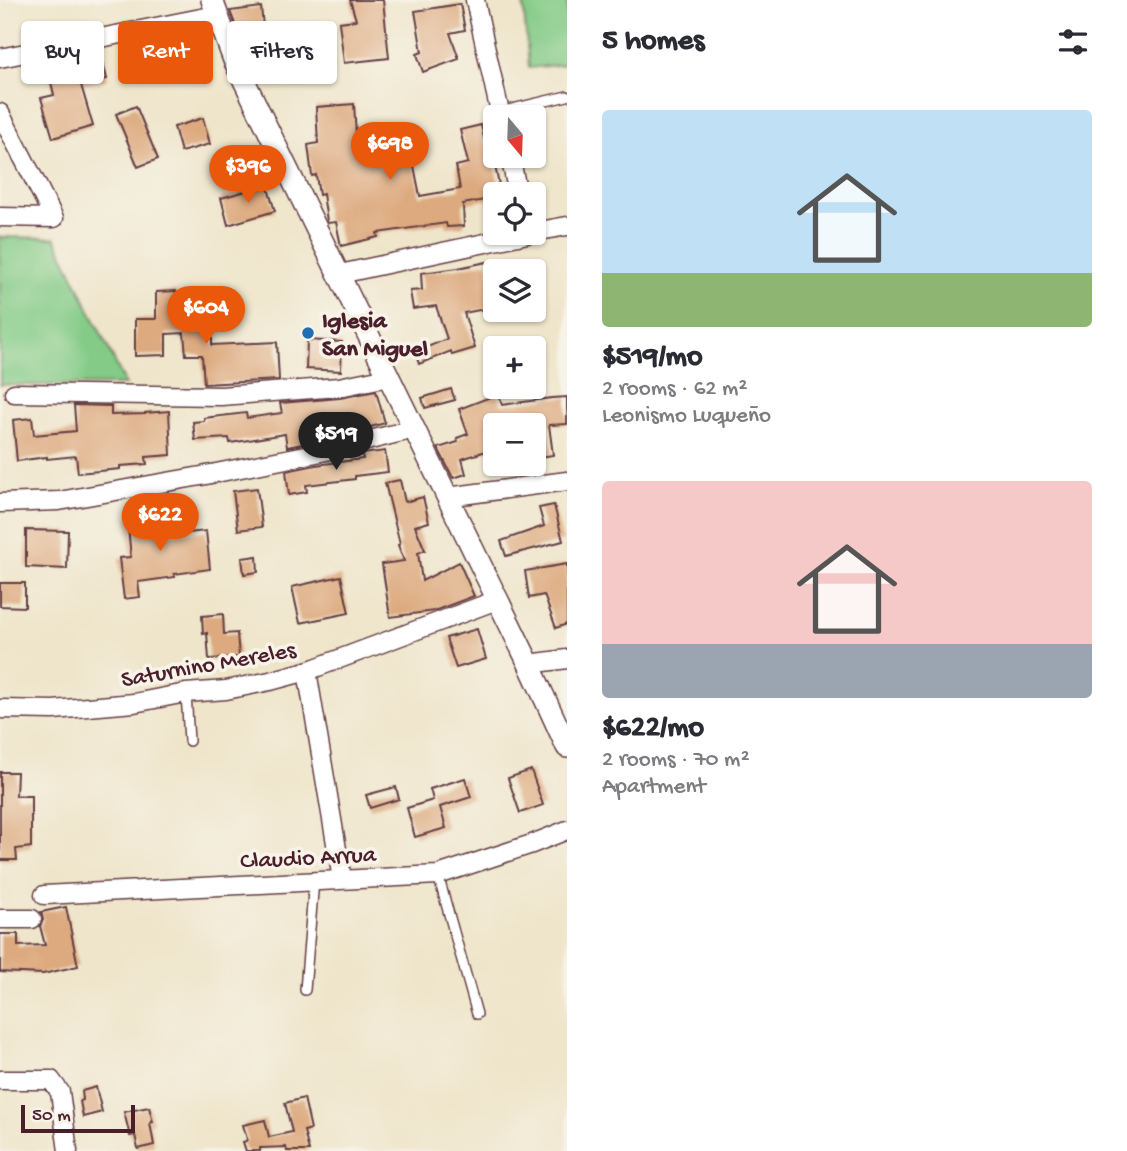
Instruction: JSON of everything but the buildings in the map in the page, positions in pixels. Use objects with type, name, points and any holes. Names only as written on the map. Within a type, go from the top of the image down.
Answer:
[{"type":"street","points":[[475,0],[498,105]]},
{"type":"street","points":[[0,58],[214,8],[240,71],[567,747]]},
{"type":"street","points":[[0,113],[54,218],[0,217]]},
{"type":"street","points":[[546,230],[567,226]]},
{"type":"street","points":[[340,274],[483,243]]},
{"type":"street","points":[[13,393],[221,396],[339,387],[388,377]]},
{"type":"street","points":[[0,503],[59,501],[201,476],[326,451],[414,429]]},
{"type":"street","points":[[447,497],[567,481]]},
{"type":"street","name":"Saturnino Mereles","points":[[0,709],[53,710],[121,704],[186,693],[226,690],[270,681],[307,671],[497,600]]},
{"type":"street","points":[[529,664],[567,659]]},
{"type":"street","points":[[307,671],[342,879]]},
{"type":"street","name":"Claudio Arrua","points":[[44,895],[438,875],[567,830]]},
{"type":"street","points":[[0,919],[32,919]]},
{"type":"street","points":[[0,1080],[51,1080],[60,1091],[68,1151]]},
{"type":"lane","points":[[535,105],[567,96]]},
{"type":"lane","points":[[186,693],[189,741]]},
{"type":"lane","points":[[438,875],[477,1014]]},
{"type":"lane","points":[[304,990],[314,880]]},
{"type":"green space","points":[[523,0],[567,0],[567,64],[529,68]]},
{"type":"green space","points":[[0,237],[55,238],[126,385],[0,385]]},
{"type":"place","name":"Iglesia San Miguel","points":[[308,333]]}]
